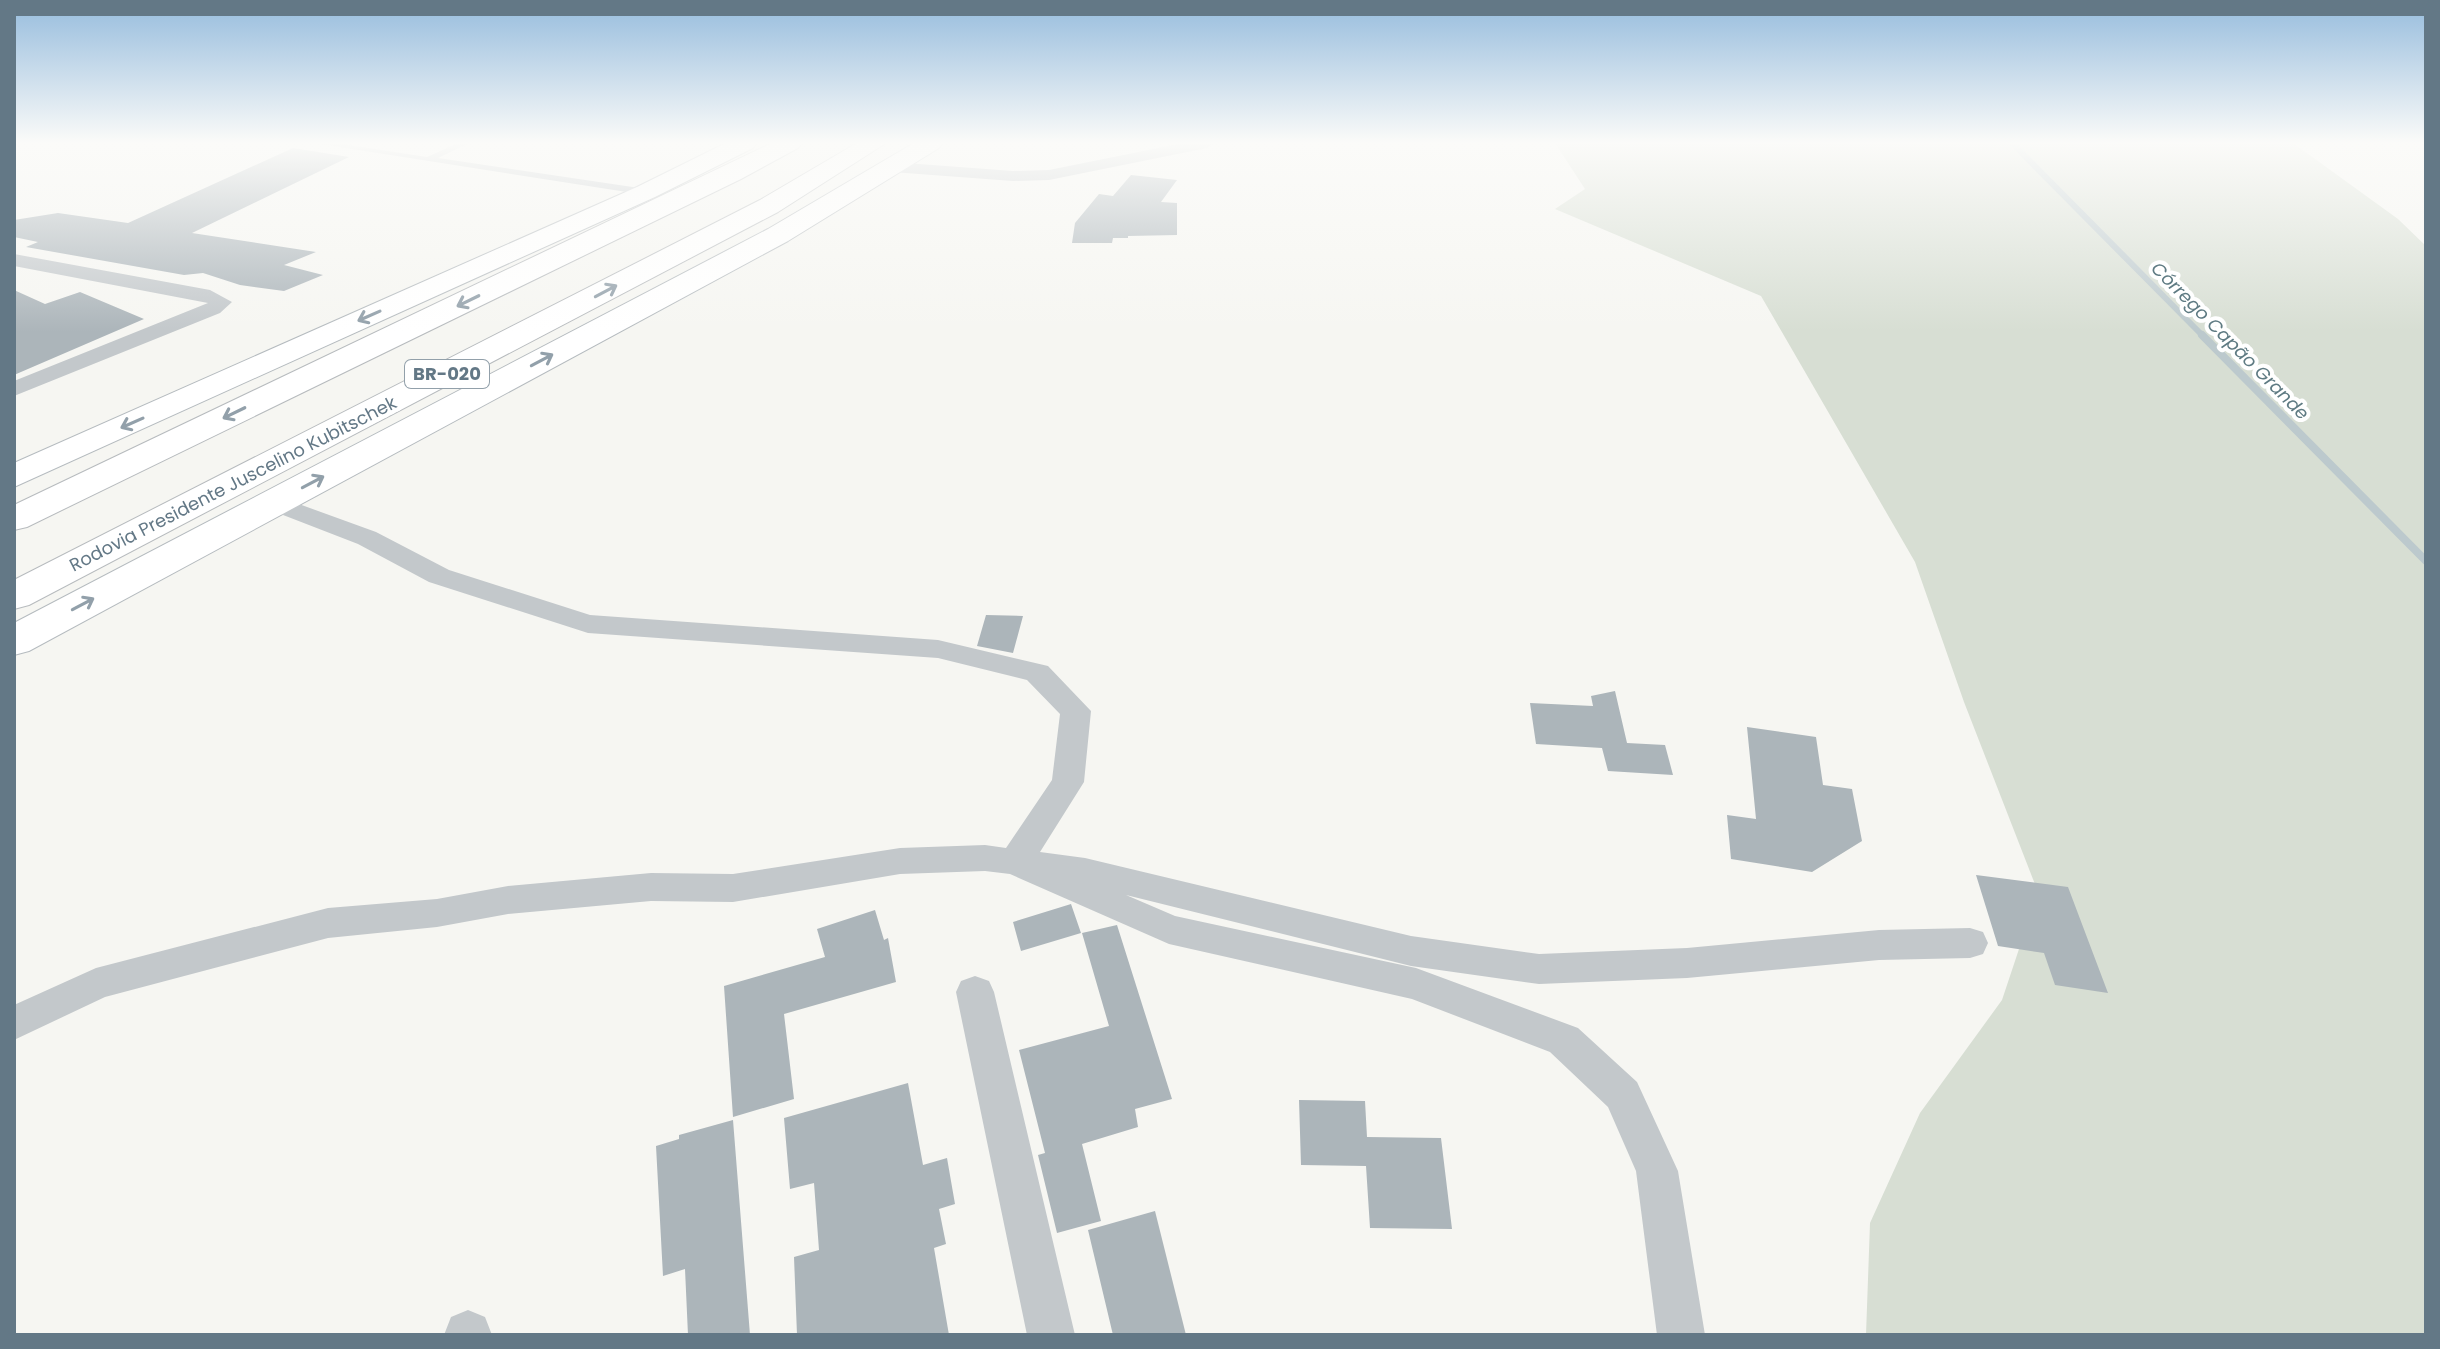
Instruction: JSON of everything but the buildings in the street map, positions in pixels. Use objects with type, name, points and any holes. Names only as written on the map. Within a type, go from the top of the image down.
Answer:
[{"type":"main road","points":[[14,476],[615,206]]},
{"type":"main road","name":"BR-020","points":[[14,519],[666,206]]},
{"type":"main road","name":"Rodovia Presidente Juscelino Kubitschek","points":[[14,596],[769,206]]},
{"type":"main road","points":[[14,641],[778,235],[816,206]]},
{"type":"main road","points":[[14,604],[80,563]]},
{"type":"street","points":[[14,260],[210,296],[222,302],[201,314],[14,389]]},
{"type":"street","points":[[274,503],[367,538],[439,576],[588,624],[938,649],[1037,673],[1076,711],[1068,782],[1015,862]]},
{"type":"street","points":[[14,1023],[96,984],[328,923],[651,887],[733,888],[900,861],[985,858],[1085,871],[1411,951],[1539,969],[1687,963],[1879,945],[1970,943]]},
{"type":"street","points":[[1015,862],[1169,929],[1416,984],[1564,1040],[1623,1095],[1657,1171],[1681,1335]]},
{"type":"street","points":[[975,992],[1051,1335]]},
{"type":"shaded area","points":[[1560,206],[2380,206],[2426,246],[2426,1335],[1866,1335],[1870,1223],[1920,1113],[2002,1000],[2038,892],[1964,702],[1915,562],[1761,296],[1555,209]]},
{"type":"waterway","name":"Córrego Capão Grande","points":[[2074,206],[2204,337]]},
{"type":"waterway","name":"Córrego Capão Grande","points":[[2202,335],[2426,561]]}]
